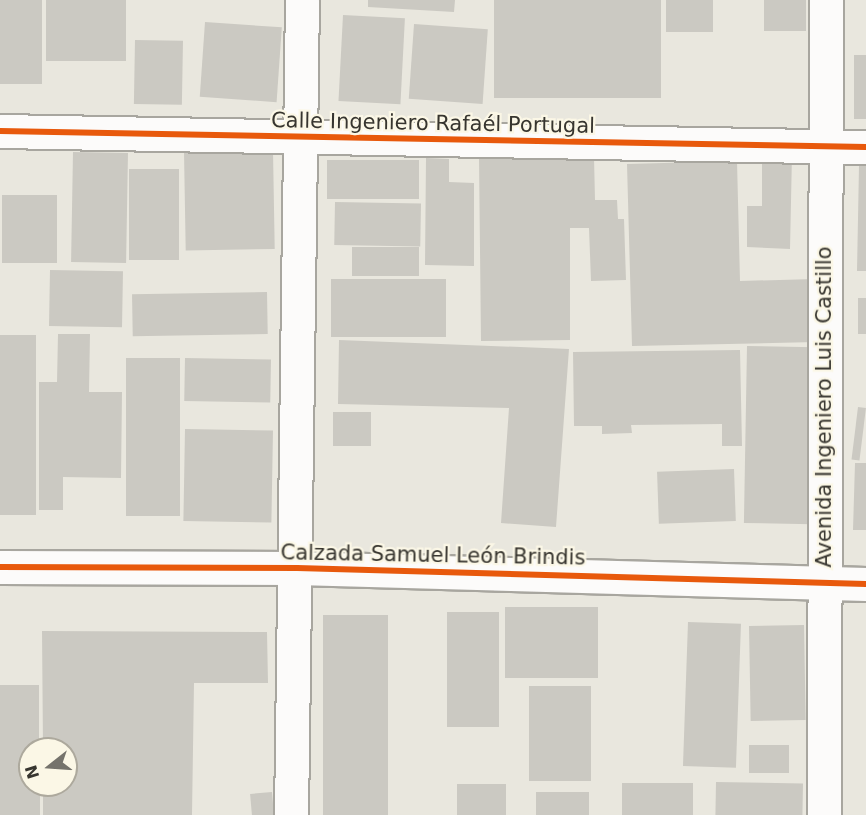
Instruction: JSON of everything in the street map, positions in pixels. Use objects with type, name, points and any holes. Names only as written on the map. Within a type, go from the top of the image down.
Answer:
[{"type":"street","points":[[291,815],[297,568],[302,0]]},
{"type":"street","name":"Avenida Ingeniero Luis Castillo","points":[[824,815],[826,0]]},
{"type":"street","name":"Calle Ingeniero Rafaél Portugal","points":[[0,131],[866,147]]},
{"type":"street","name":"Calzada Samuel León Brindis","points":[[0,567],[297,568],[866,584]]},
{"type":"building","points":[[0,0],[42,0],[42,84],[0,84]]},
{"type":"building","points":[[46,0],[126,0],[126,61],[46,61]]},
{"type":"building","points":[[368,0],[455,0],[454,12],[368,7]]},
{"type":"building","points":[[494,0],[661,0],[661,98],[494,98]]},
{"type":"building","points":[[666,0],[713,0],[713,32],[666,32]]},
{"type":"building","points":[[764,0],[806,0],[806,31],[764,31]]},
{"type":"building","points":[[343,15],[405,18],[400,104],[338,101]]},
{"type":"building","points":[[205,22],[282,27],[277,102],[200,97]]},
{"type":"building","points":[[414,24],[488,29],[483,104],[409,99]]},
{"type":"building","points":[[135,40],[183,41],[182,105],[134,104]]},
{"type":"building","points":[[854,55],[866,55],[866,119],[854,119]]},
{"type":"building","points":[[273,151],[275,249],[186,251],[184,153]]},
{"type":"building","points":[[73,152],[128,153],[126,263],[71,262]]},
{"type":"building","points":[[762,154],[792,154],[790,249],[747,247],[747,206],[762,206]]},
{"type":"building","points":[[479,157],[594,157],[595,200],[617,200],[618,219],[624,219],[626,280],[591,281],[589,228],[570,228],[570,340],[481,341]]},
{"type":"building","points":[[426,158],[449,159],[449,182],[474,183],[474,266],[425,265]]},
{"type":"building","points":[[327,160],[419,160],[419,199],[327,199]]},
{"type":"building","points":[[737,161],[740,281],[815,279],[816,342],[632,346],[627,164]]},
{"type":"building","points":[[859,166],[866,166],[866,271],[857,271]]},
{"type":"building","points":[[129,169],[179,169],[179,260],[129,260]]},
{"type":"building","points":[[2,195],[57,195],[57,263],[2,263]]},
{"type":"building","points":[[335,202],[421,204],[420,246],[334,245]]},
{"type":"building","points":[[352,247],[419,247],[419,276],[352,276]]},
{"type":"building","points":[[50,270],[123,271],[122,327],[49,326]]},
{"type":"building","points":[[331,279],[446,279],[446,337],[331,337]]},
{"type":"building","points":[[267,292],[268,334],[133,336],[132,294]]},
{"type":"building","points":[[858,298],[866,298],[866,334],[858,334]]},
{"type":"building","points":[[58,334],[90,334],[89,392],[122,392],[121,478],[63,477],[63,510],[39,510],[39,382],[57,382]]},
{"type":"building","points":[[0,335],[36,335],[36,515],[0,515]]},
{"type":"building","points":[[339,340],[569,349],[556,527],[501,523],[509,408],[338,404]]},
{"type":"building","points":[[747,346],[815,347],[812,524],[744,523]]},
{"type":"building","points":[[740,350],[742,446],[722,446],[722,424],[631,425],[632,433],[602,434],[602,426],[574,426],[573,352]]},
{"type":"building","points":[[126,358],[180,358],[180,516],[126,516]]},
{"type":"building","points":[[185,358],[271,360],[270,402],[184,401]]},
{"type":"building","points":[[858,407],[866,408],[859,461],[852,460]]},
{"type":"building","points":[[333,412],[371,412],[371,446],[333,446]]},
{"type":"building","points":[[185,429],[273,431],[271,523],[183,521]]},
{"type":"building","points":[[855,463],[866,463],[866,530],[853,530]]},
{"type":"building","points":[[734,469],[736,521],[659,524],[657,472]]},
{"type":"building","points":[[505,607],[598,607],[598,678],[505,678]]},
{"type":"building","points":[[447,612],[499,612],[499,727],[447,727]]},
{"type":"building","points":[[323,615],[388,615],[388,815],[323,815]]},
{"type":"building","points":[[688,622],[741,624],[736,768],[683,766]]},
{"type":"building","points":[[804,625],[806,720],[751,721],[749,626]]},
{"type":"building","points":[[42,631],[267,632],[268,683],[194,683],[192,815],[43,815],[43,797],[78,797],[78,737],[43,737]]},
{"type":"building","points":[[0,685],[39,685],[39,737],[18,737],[18,797],[40,797],[40,815],[0,815]]},
{"type":"building","points":[[529,686],[591,686],[591,781],[529,781]]},
{"type":"building","points":[[749,745],[789,745],[789,773],[749,773]]},
{"type":"building","points":[[716,782],[803,784],[802,815],[715,815]]},
{"type":"building","points":[[622,783],[693,783],[693,815],[622,815]]},
{"type":"building","points":[[457,784],[506,784],[506,815],[457,815]]},
{"type":"building","points":[[272,792],[274,815],[252,815],[250,794]]},
{"type":"building","points":[[536,792],[589,792],[589,815],[536,815]]},
{"type":"cycle path","points":[[0,131],[866,147]]},
{"type":"cycle path","points":[[0,567],[297,568],[866,584]]}]
